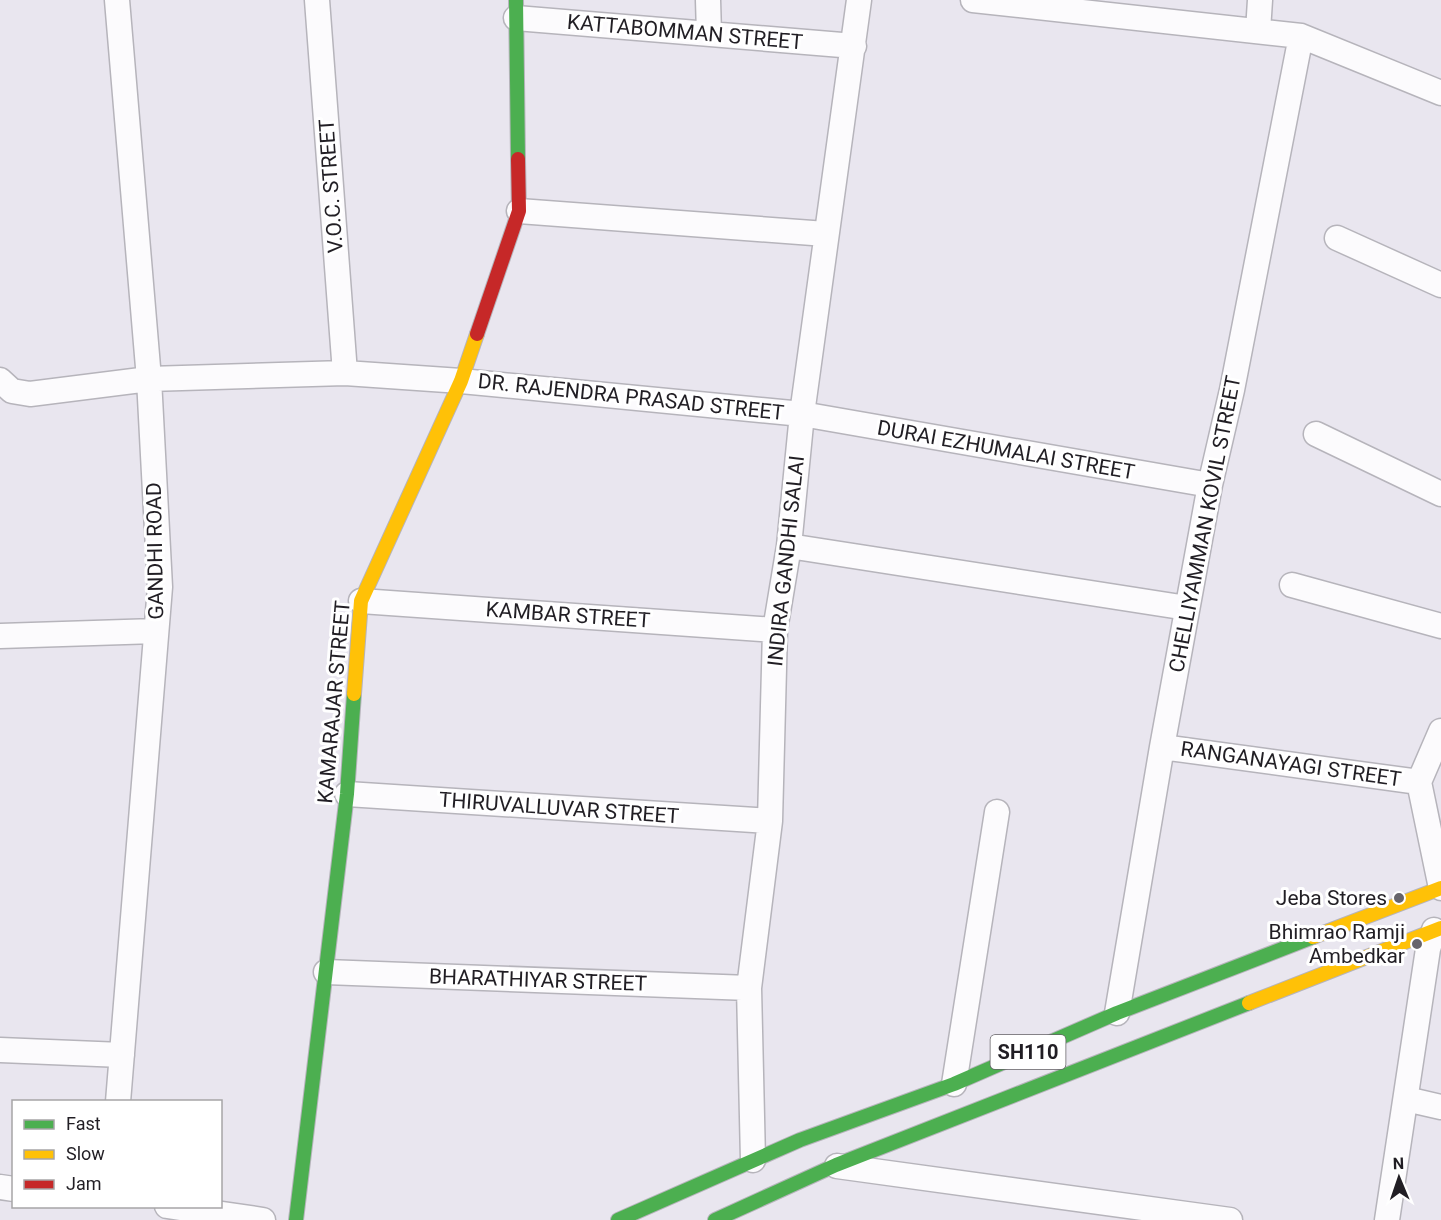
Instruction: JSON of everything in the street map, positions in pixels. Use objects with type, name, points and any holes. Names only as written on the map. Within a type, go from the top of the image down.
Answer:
[{"type":"main road","name":"KAMARAJAR STREET","points":[[296,1220],[347,794],[361,601],[461,381],[519,211],[516,9]]},
{"type":"main road","name":"SH110","points":[[618,1220],[755,1170],[800,1140],[954,1084],[1117,1014],[1441,888]]},
{"type":"main road","points":[[1436,940],[1441,888]]},
{"type":"main road","name":"SH110","points":[[715,1220],[836,1165],[1436,940]]},
{"type":"main road","points":[[755,1170],[761,1200]]},
{"type":"street","name":"GANDHI ROAD","points":[[117,0],[149,379],[160,587],[118,1100]]},
{"type":"street","name":"V.O.C. STREET","points":[[317,0],[345,373]]},
{"type":"street","points":[[708,0],[709,34]]},
{"type":"street","name":"INDIRA GANDHI SALAI","points":[[755,1170],[749,988],[770,821],[775,630],[789,546],[802,414],[859,0]]},
{"type":"street","points":[[973,0],[1034,3],[1301,36],[1441,93]]},
{"type":"street","points":[[1258,31],[1260,0]]},
{"type":"street","name":"KATTABOMMAN STREET","points":[[516,9],[709,34],[854,46]]},
{"type":"street","name":"CHELLIYAMMAN KOVIL STREET","points":[[1117,1014],[1162,747],[1210,485],[1232,390],[1301,36]]},
{"type":"street","points":[[519,211],[826,234]]},
{"type":"street","points":[[1337,238],[1441,285]]},
{"type":"street","name":"DR. RAJENDRA PRASAD STREET","points":[[0,380],[12,391],[30,394],[149,379],[345,373],[461,381],[802,414]]},
{"type":"street","name":"DURAI EZHUMALAI STREET","points":[[802,414],[1210,485]]},
{"type":"street","points":[[1316,434],[1441,494]]},
{"type":"street","points":[[789,546],[1188,608]]},
{"type":"street","points":[[1292,585],[1441,626]]},
{"type":"street","name":"KAMBAR STREET","points":[[361,601],[775,630]]},
{"type":"street","points":[[0,636],[156,631]]},
{"type":"street","points":[[1441,730],[1419,782],[1441,888]]},
{"type":"street","name":"RANGANAYAGI STREET","points":[[1162,747],[1419,782]]},
{"type":"street","name":"THIRUVALLUVAR STREET","points":[[347,794],[770,821]]},
{"type":"street","points":[[954,1084],[997,812]]},
{"type":"street","points":[[1387,1220],[1406,1099],[1436,940]]},
{"type":"street","name":"BHARATHIYAR STREET","points":[[326,972],[749,988]]},
{"type":"street","points":[[0,1050],[122,1055]]},
{"type":"street","points":[[1406,1099],[1441,1107]]},
{"type":"street","points":[[836,1165],[1106,1211],[1230,1220]]},
{"type":"street","points":[[173,1208],[195,1215],[263,1220]]},
{"type":"traffic: fast","points":[[516,0],[518,159]]},
{"type":"traffic: fast","points":[[296,1220],[347,794],[354,694]]},
{"type":"traffic: fast","points":[[618,1220],[800,1140],[954,1084],[1117,1013],[1313,937]]},
{"type":"traffic: fast","points":[[715,1220],[836,1165],[1249,1003]]},
{"type":"traffic: slow","points":[[354,694],[361,601],[461,381],[477,334]]},
{"type":"traffic: slow","points":[[1313,937],[1441,888]]},
{"type":"traffic: slow","points":[[1249,1003],[1441,928]]},
{"type":"traffic: jam","points":[[477,334],[519,211],[518,159]]},
{"type":"place","name":"Jeba Stores","points":[[1399,898]]},
{"type":"place","name":"Bhimrao Ramji Ambedkar","points":[[1417,944]]}]
